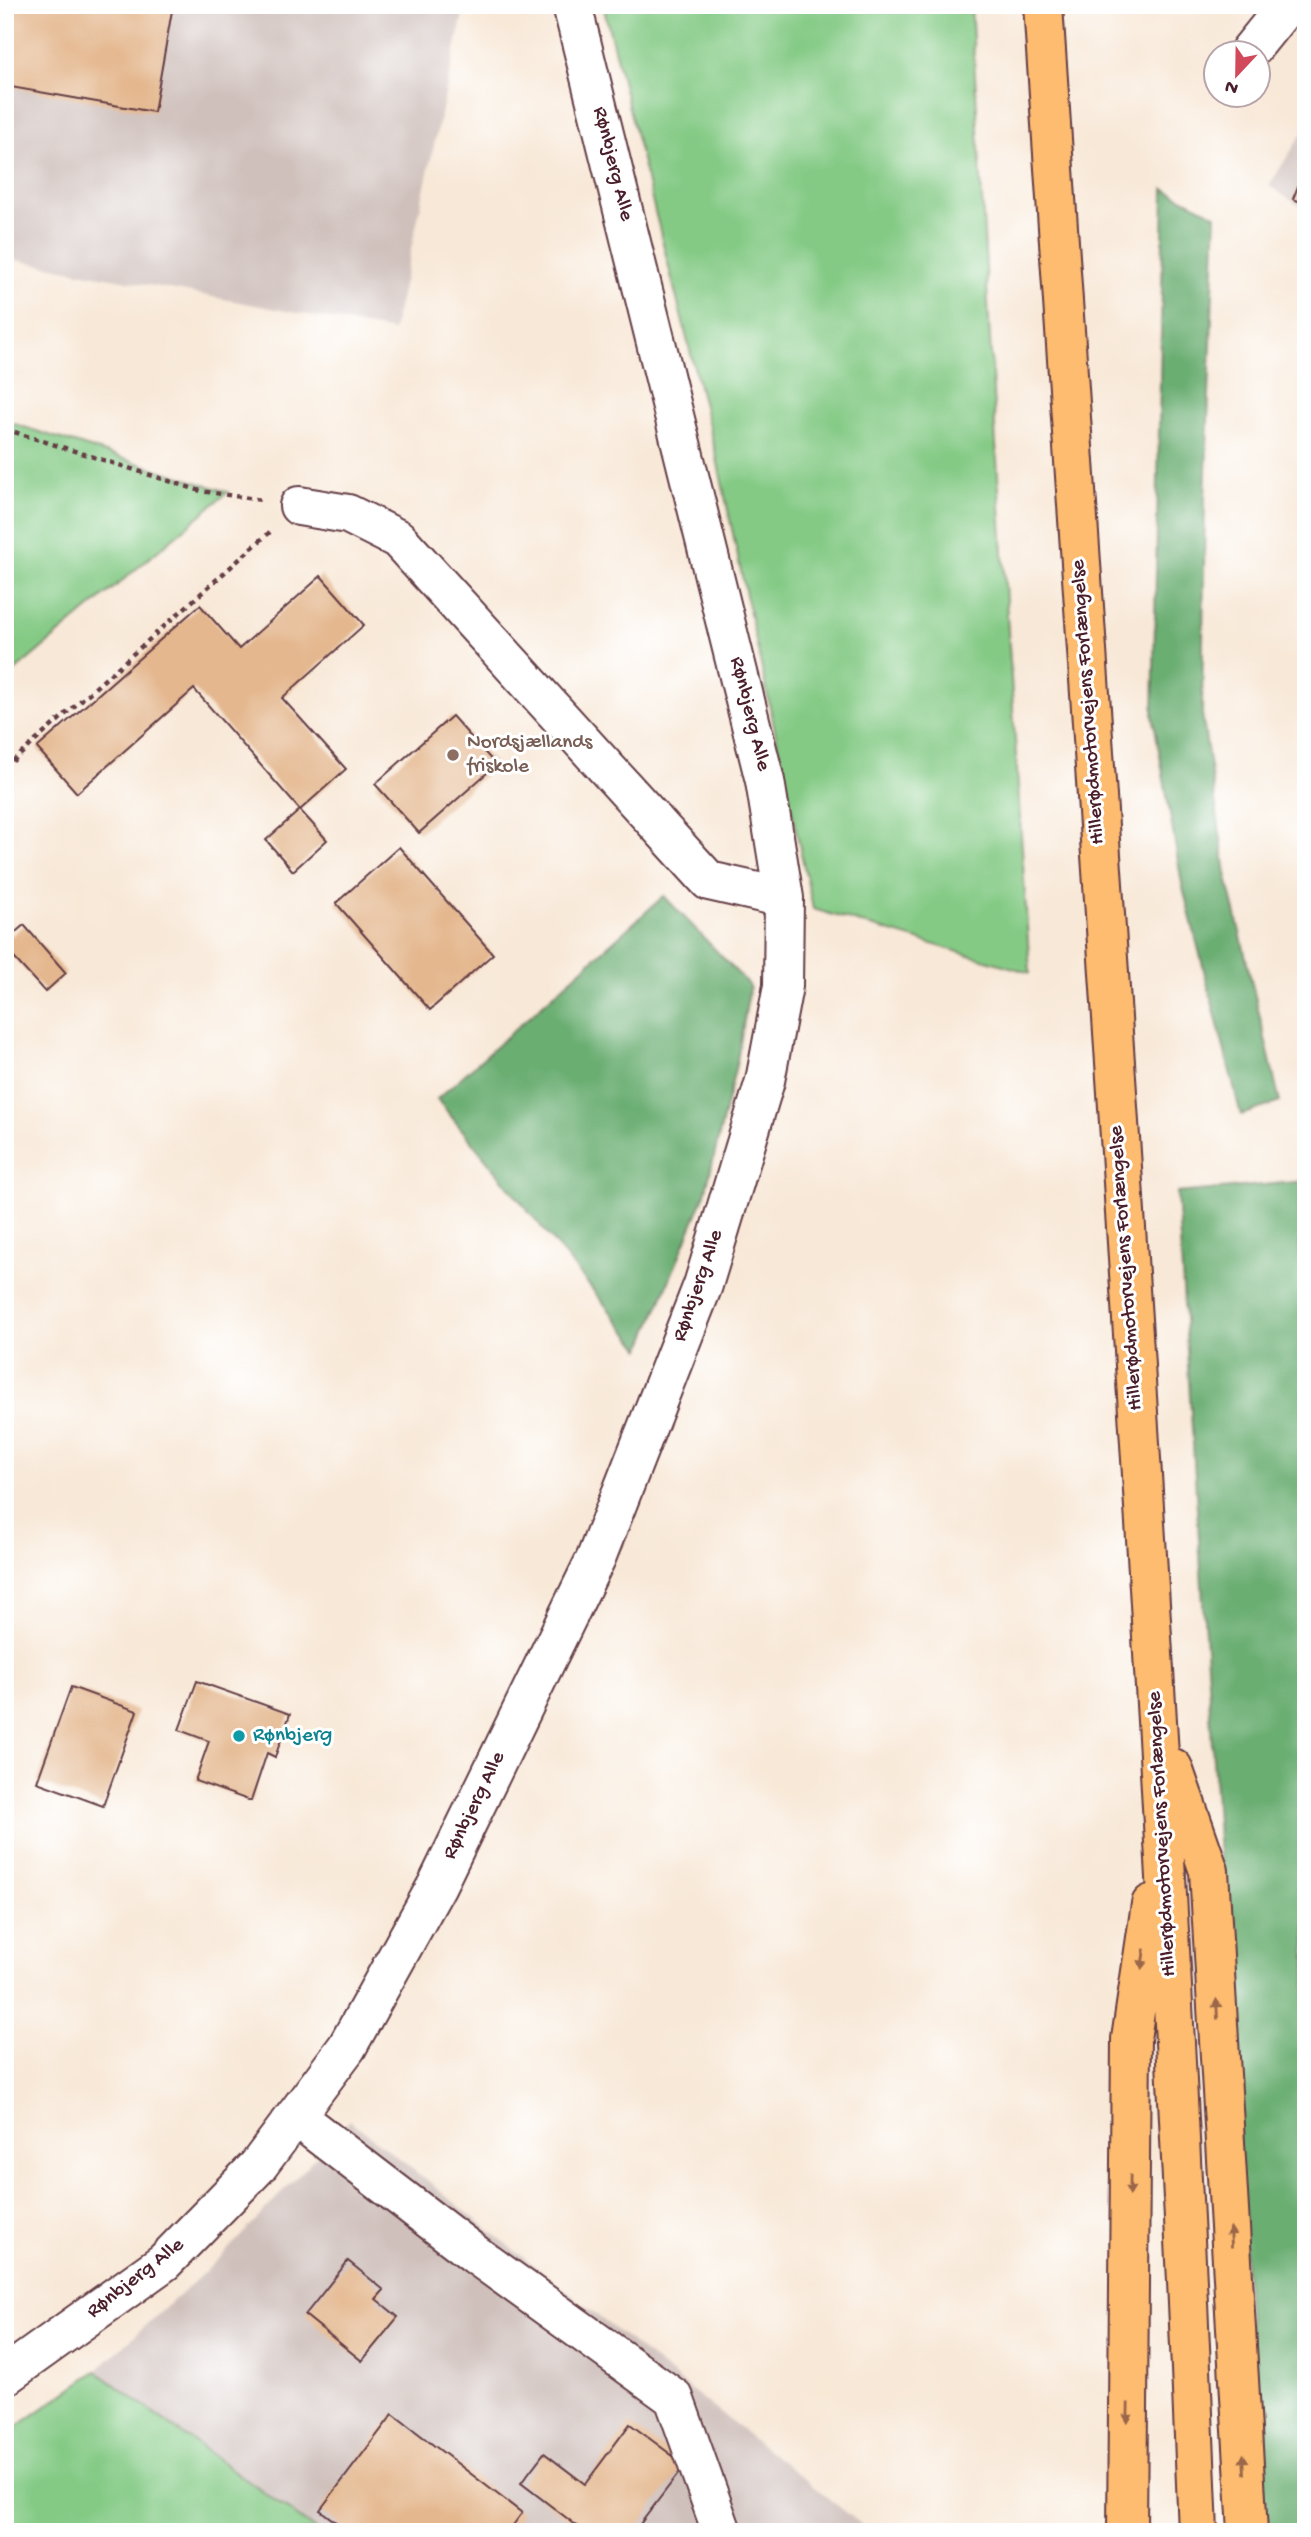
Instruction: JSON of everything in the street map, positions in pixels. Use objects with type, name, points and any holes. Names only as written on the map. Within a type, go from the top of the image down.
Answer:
[{"type":"highway","name":"Hillerødmotorvejens Forlængelse","points":[[1043,5],[1163,1818],[1198,2532]]},
{"type":"highway","points":[[1157,1725],[1209,1871],[1248,2532]]},
{"type":"highway","points":[[1127,2532],[1131,2039],[1163,1818]]},
{"type":"street","name":"Rønbjerg Alle","points":[[5,2376],[164,2262],[258,2166],[347,2047],[437,1885],[596,1558],[703,1285],[765,1081],[783,986],[784,898],[765,781],[572,5]]},
{"type":"street","points":[[1260,38],[1287,5]]},
{"type":"street","points":[[299,506],[348,514],[398,539],[709,881],[784,898]]},
{"type":"street","points":[[295,2116],[476,2255],[674,2398],[722,2532]]},
{"type":"path","points":[[5,429],[201,491],[299,506]]},
{"type":"path","points":[[5,768],[299,506]]},
{"type":"shaded area","points":[[5,5],[465,5],[393,331],[5,258]]},
{"type":"shaded area","points":[[1306,127],[1306,210],[1269,186]]},
{"type":"shaded area","points":[[350,2120],[871,2532],[318,2532],[96,2371],[221,2257]]},
{"type":"green space","points":[[603,5],[971,5],[1030,973],[813,909],[716,454]]},
{"type":"green space","points":[[1164,189],[1216,215],[1205,499],[1202,714],[1226,873],[1280,1102],[1241,1115],[1182,884],[1153,716]]},
{"type":"green space","points":[[5,421],[228,492],[5,679]]},
{"type":"green space","points":[[664,896],[750,986],[737,1061],[705,1194],[641,1349],[437,1099]]},
{"type":"green space","points":[[1306,1181],[1306,1245],[1299,1243],[1306,1331],[1306,2532],[1262,2532],[1177,1193]]},
{"type":"green space","points":[[96,2371],[318,2532],[5,2532],[5,2435]]},
{"type":"building","points":[[5,5],[173,5],[154,112],[5,86]]},
{"type":"building","points":[[1306,166],[1306,204],[1293,199]]},
{"type":"building","points":[[321,576],[364,625],[282,698],[346,769],[300,810],[194,689],[77,793],[37,748],[200,605],[239,649]]},
{"type":"building","points":[[452,716],[496,765],[419,833],[375,784]]},
{"type":"building","points":[[300,810],[327,840],[293,871],[266,840]]},
{"type":"building","points":[[399,847],[493,954],[430,1010],[336,903]]},
{"type":"building","points":[[24,925],[66,973],[45,992],[5,948],[5,941]]},
{"type":"building","name":"Rønbjerg","points":[[197,1681],[290,1714],[275,1757],[267,1753],[251,1801],[195,1781],[209,1741],[179,1730]]},
{"type":"building","points":[[71,1687],[137,1711],[103,1806],[37,1782]]},
{"type":"building","points":[[348,2261],[384,2290],[376,2299],[398,2317],[362,2361],[305,2315]]},
{"type":"building","points":[[393,2414],[522,2513],[508,2532],[349,2532],[320,2510]]},
{"type":"building","points":[[630,2424],[685,2465],[634,2532],[585,2532],[521,2483],[544,2453],[585,2484]]},
{"type":"place","name":"Nordsjællands friskole","points":[[453,755]]},
{"type":"place","name":"Rønbjerg","points":[[239,1736]]}]
